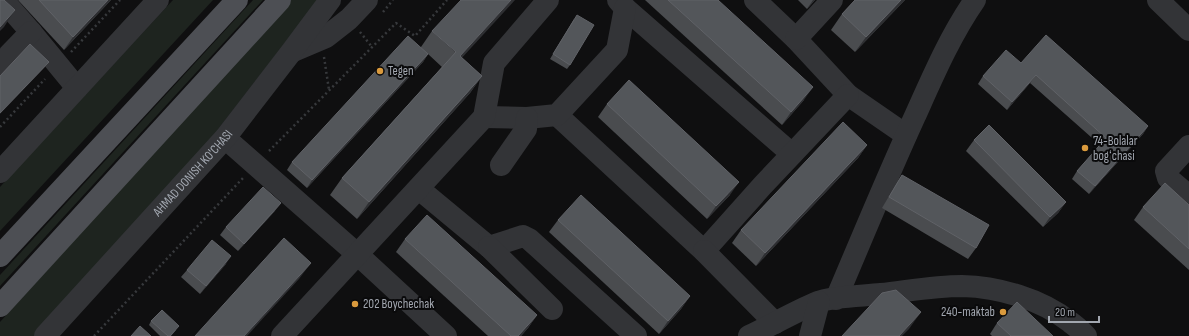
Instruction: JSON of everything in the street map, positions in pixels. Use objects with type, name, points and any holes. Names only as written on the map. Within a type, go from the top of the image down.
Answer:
[{"type":"main road","points":[[0,256],[236,0]]},
{"type":"main road","points":[[0,306],[280,0]]},
{"type":"street","points":[[3,0],[77,88]]},
{"type":"street","points":[[0,172],[158,0]]},
{"type":"street","name":"AHMAD DONISH KO'CHASI","points":[[45,336],[225,138],[330,0]]},
{"type":"street","points":[[292,51],[326,37],[348,19],[367,0]]},
{"type":"street","points":[[282,336],[484,117],[494,63],[548,0]]},
{"type":"street","points":[[755,0],[796,39],[848,95],[906,135]]},
{"type":"street","points":[[796,39],[832,0]]},
{"type":"street","points":[[810,336],[906,135],[942,54],[975,0]]},
{"type":"street","points":[[1158,0],[1189,30]]},
{"type":"street","points":[[484,117],[526,118],[557,115],[617,50],[621,4]]},
{"type":"street","points":[[621,4],[792,154]]},
{"type":"street","points":[[0,64],[31,32]]},
{"type":"street","points":[[704,251],[763,185],[848,95]]},
{"type":"street","points":[[557,115],[704,251],[775,323]]},
{"type":"street","points":[[501,165],[526,129],[526,118]]},
{"type":"street","points":[[225,138],[357,254],[446,336]]},
{"type":"street","points":[[1189,146],[1166,171],[1168,178],[1189,196]]},
{"type":"street","points":[[419,189],[489,247],[552,309]]},
{"type":"street","points":[[489,247],[523,236],[529,239],[636,336]]},
{"type":"street","points":[[749,336],[827,300],[961,286],[986,288],[1011,293],[1047,308],[1071,322],[1086,336]]},
{"type":"path","points":[[0,127],[120,0]]},
{"type":"path","points":[[94,336],[256,164],[396,23],[415,36],[447,0]]},
{"type":"path","points":[[360,32],[372,47]]},
{"type":"shaded area","points":[[173,0],[213,0],[0,231],[0,187]]},
{"type":"shaded area","points":[[253,0],[263,0],[0,286],[0,275]]},
{"type":"shaded area","points":[[291,0],[318,0],[192,163],[34,336],[0,336],[0,322]]},
{"type":"building","points":[[0,0],[4,0],[15,10],[0,27]]},
{"type":"building","points":[[39,0],[108,0],[73,37]]},
{"type":"building","points":[[461,0],[511,0],[460,56],[482,76],[369,202],[342,178],[456,52],[432,31]]},
{"type":"building","points":[[668,0],[718,0],[813,87],[791,112]]},
{"type":"building","points":[[855,0],[901,0],[866,37],[842,14]]},
{"type":"building","points":[[577,15],[594,25],[570,65],[553,54]]},
{"type":"building","points":[[1046,35],[1148,126],[1095,186],[1077,171],[1106,138],[1036,75],[1012,102],[983,76],[1006,50],[1021,63]]},
{"type":"building","points":[[408,36],[428,54],[312,180],[292,162]]},
{"type":"building","points":[[30,44],[49,62],[0,113],[0,76]]},
{"type":"building","points":[[629,80],[739,182],[716,206],[607,104]]},
{"type":"building","points":[[843,122],[867,145],[765,253],[741,230]]},
{"type":"building","points":[[989,125],[1066,202],[1050,217],[974,140]]},
{"type":"building","points":[[902,175],[989,225],[976,248],[889,197]]},
{"type":"building","points":[[1165,183],[1189,205],[1189,249],[1143,207]]},
{"type":"building","points":[[263,187],[281,203],[244,244],[226,227]]},
{"type":"building","points":[[581,195],[690,296],[668,321],[558,220]]},
{"type":"building","points":[[427,215],[537,315],[518,336],[511,336],[405,239]]},
{"type":"building","points":[[284,238],[311,263],[244,336],[195,336]]},
{"type":"building","points":[[212,240],[231,256],[206,286],[187,270]]},
{"type":"building","points":[[896,290],[921,312],[899,336],[842,336],[882,293]]},
{"type":"building","points":[[1017,302],[1053,336],[1011,336],[997,323]]},
{"type":"building","points":[[162,310],[179,326],[170,336],[168,336],[151,321]]},
{"type":"building","points":[[140,326],[151,336],[131,336]]},
{"type":"place","name":"Tegen","points":[[380,71]]},
{"type":"place","name":"74-Bolalar bogʻchasi","points":[[1085,148]]},
{"type":"place","name":"202 Boychechak","points":[[355,304]]},
{"type":"place","name":"240-maktab","points":[[1003,312]]}]
